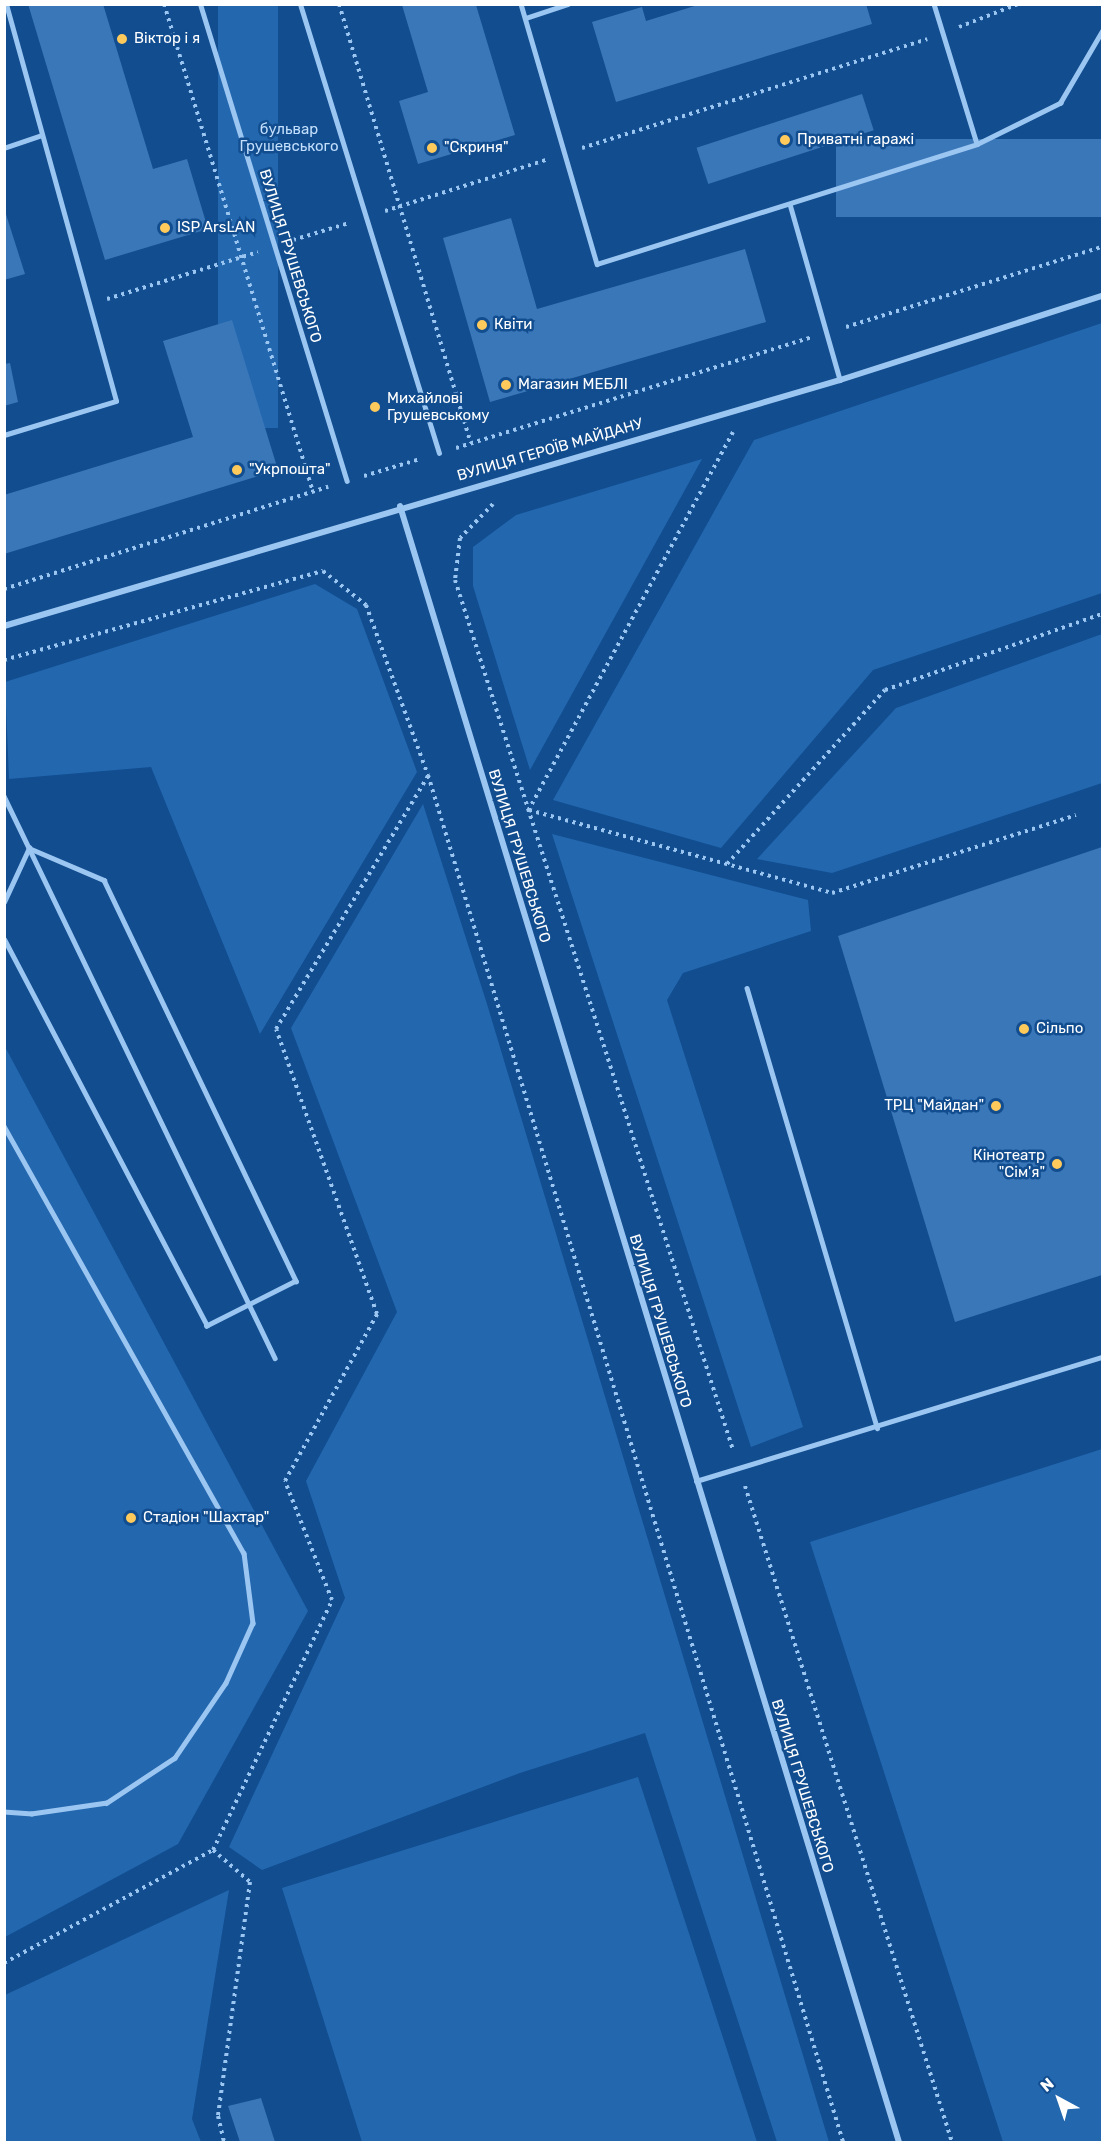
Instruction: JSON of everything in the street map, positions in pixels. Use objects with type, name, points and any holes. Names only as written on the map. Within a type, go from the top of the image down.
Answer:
[{"type":"street","name":"ВУЛИЦЯ ГРУШЕВСЬКОГО","points":[[200,4],[347,481]]},
{"type":"street","points":[[300,4],[439,453]]},
{"type":"street","name":"ВУЛИЦЯ ГЕРОЇВ МАЙДАНУ","points":[[4,626],[399,506],[840,380],[1102,296]]},
{"type":"street","name":"ВУЛИЦЯ ГРУШЕВСЬКОГО","points":[[399,506],[899,2142]]},
{"type":"lane","points":[[4,435],[116,400],[6,4]]},
{"type":"lane","points":[[521,4],[562,155],[597,264],[977,144],[1060,103],[1102,31]]},
{"type":"lane","points":[[526,18],[568,4]]},
{"type":"lane","points":[[934,4],[977,144]]},
{"type":"lane","points":[[4,148],[42,135]]},
{"type":"lane","points":[[790,204],[840,380]]},
{"type":"lane","points":[[4,796],[274,1358]]},
{"type":"lane","points":[[4,902],[29,848]]},
{"type":"lane","points":[[4,940],[207,1326],[250,1307],[296,1281],[104,880],[29,848]]},
{"type":"lane","points":[[747,988],[877,1428]]},
{"type":"lane","points":[[4,1126],[244,1553],[253,1623],[226,1683],[175,1758],[107,1803],[32,1814],[4,1812]]},
{"type":"lane","points":[[696,1481],[877,1428],[1102,1357]]},
{"type":"path","points":[[164,4],[313,492]]},
{"type":"path","points":[[339,4],[471,443]]},
{"type":"path","points":[[90,304],[943,33],[1018,4]]},
{"type":"path","points":[[4,589],[1102,246]]},
{"type":"path","points":[[529,810],[736,426],[725,429]]},
{"type":"path","points":[[497,500],[460,538],[455,580],[952,2142]]},
{"type":"path","points":[[4,660],[323,571],[366,605],[428,775],[843,2142]]},
{"type":"path","points":[[727,864],[885,690],[1102,614]]},
{"type":"path","points":[[4,1963],[213,1850],[332,1600],[285,1481],[377,1314],[276,1029],[428,775]]},
{"type":"path","points":[[529,810],[832,893],[1076,815]]},
{"type":"path","points":[[213,1850],[250,1882],[218,2116],[224,2142]]},
{"type":"green space","points":[[218,5],[278,5],[278,428],[218,428]]},
{"type":"green space","points":[[1102,323],[1102,593],[873,670],[721,848],[553,800],[754,440]]},
{"type":"green space","points":[[702,459],[530,770],[473,586],[473,547],[516,515]]},
{"type":"green space","points":[[315,584],[357,609],[417,772],[260,1034],[151,767],[9,779],[5,682]]},
{"type":"green space","points":[[1102,634],[1102,783],[832,873],[757,859],[896,708]]},
{"type":"green space","points":[[423,804],[487,1004],[829,2142],[777,2142],[645,1733],[520,1773],[262,1870],[229,1847],[345,1598],[306,1481],[397,1312],[291,1028]]},
{"type":"green space","points":[[552,834],[808,900],[811,931],[683,973],[667,1000],[803,1427],[751,1447]]},
{"type":"green space","name":"Стадіон \"Шахтар\"","points":[[4,1045],[308,1611],[178,1844],[5,1937]]},
{"type":"green space","points":[[1102,1449],[1102,2142],[1003,2142],[810,1542]]},
{"type":"green space","points":[[638,1777],[757,2142],[362,2142],[282,1888]]},
{"type":"green space","points":[[229,1890],[192,2119],[201,2142],[5,2142],[5,1995]]},
{"type":"building","points":[[28,4],[103,4],[153,169],[187,159],[208,229],[105,260]]},
{"type":"building","points":[[701,4],[866,4],[872,24],[616,102],[592,22],[642,7],[646,21]]},
{"type":"building","points":[[402,5],[476,5],[515,135],[418,164],[399,101],[428,92]]},
{"type":"building","name":"Приватні гаражі","points":[[862,94],[874,130],[708,184],[697,148]]},
{"type":"building","points":[[836,139],[1102,139],[1102,217],[836,217]]},
{"type":"building","points":[[4,208],[25,274],[4,280]]},
{"type":"building","points":[[511,218],[537,309],[745,249],[766,322],[490,402],[443,238]]},
{"type":"building","points":[[232,320],[278,470],[4,554],[4,495],[193,437],[163,341]]},
{"type":"building","points":[[10,363],[18,402],[4,406],[4,364]]},
{"type":"building","name":"ТРЦ \"Майдан\"","points":[[1102,847],[1102,1275],[955,1322],[838,936]]},
{"type":"building","points":[[261,2098],[275,2142],[240,2142],[228,2106]]},
{"type":"place","name":"Віктор і я","points":[[122,39]]},
{"type":"place","name":"Приватні гаражі","points":[[785,140]]},
{"type":"place","name":"\"Скриня\"","points":[[432,148]]},
{"type":"place","name":"ISP ArsLAN","points":[[165,228]]},
{"type":"place","name":"Квіти","points":[[482,325]]},
{"type":"place","name":"Магазин МЕБЛІ","points":[[506,385]]},
{"type":"place","name":"Михайлові Грушевському","points":[[375,407]]},
{"type":"place","name":"\"Укрпошта\"","points":[[237,470]]},
{"type":"place","name":"Сільпо","points":[[1024,1029]]},
{"type":"place","name":"ТРЦ \"Майдан\"","points":[[996,1106]]},
{"type":"place","name":"Кінотеатр \"Сім'я\"","points":[[1057,1164]]},
{"type":"place","name":"Стадіон \"Шахтар\"","points":[[131,1518]]},
{"type":"park label","name":"бульвар Грушевського","points":[[289,138]]}]
